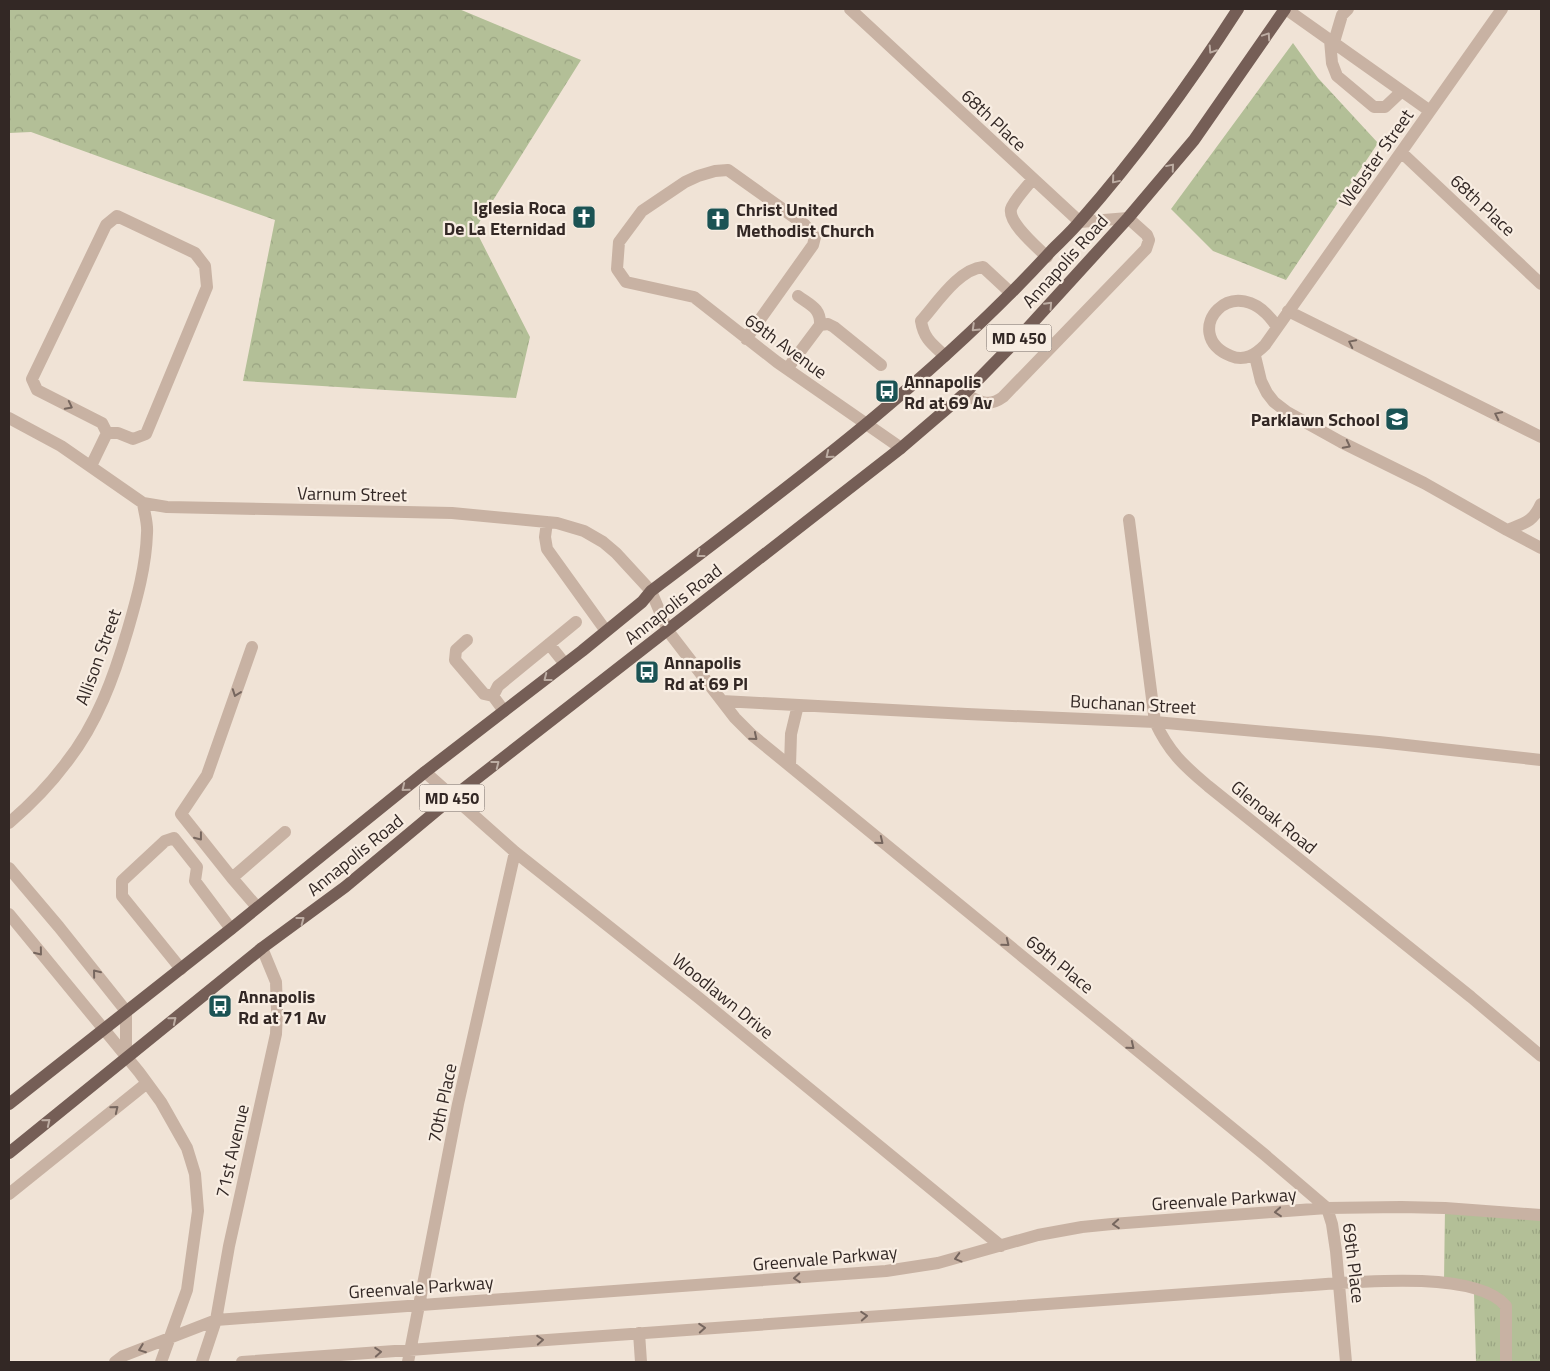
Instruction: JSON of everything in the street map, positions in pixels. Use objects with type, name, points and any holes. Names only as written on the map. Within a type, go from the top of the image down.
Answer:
[{"type":"main road","name":"Annapolis Road","points":[[9,1104],[181,969],[425,772],[565,664],[642,602],[651,591],[805,474],[867,424],[945,356],[1011,293],[1080,222],[1132,160],[1207,57],[1238,9]]},
{"type":"main road","name":"Annapolis Road","points":[[9,1153],[262,948],[345,887],[453,797],[901,448],[964,394],[1015,342],[1128,218],[1194,140],[1286,9]]},
{"type":"street","name":"68th Place","points":[[850,9],[1032,180],[1080,222]]},
{"type":"street","points":[[1286,9],[1430,111]]},
{"type":"street","points":[[1348,9],[1342,15],[1332,41],[1332,63],[1337,76],[1374,107],[1385,107],[1402,91]]},
{"type":"street","name":"Webster Street","points":[[1277,327],[1502,9]]},
{"type":"street","name":"68th Place","points":[[1401,152],[1541,284]]},
{"type":"street","name":"69th Avenue","points":[[746,339],[813,245],[815,237],[810,229],[728,170],[715,171],[685,182],[642,212],[619,242],[617,269],[626,282],[694,298],[746,339],[786,368],[901,448]]},
{"type":"street","points":[[1032,180],[1011,209],[1012,218],[1016,225],[1046,257]]},
{"type":"street","points":[[116,216],[195,253],[205,266],[207,287],[146,434],[133,439],[118,433],[107,433],[102,423],[37,390],[32,379],[106,225],[116,216]]},
{"type":"street","points":[[964,394],[987,404],[996,402],[1003,397],[1146,249],[1149,240],[1147,235],[1128,218],[1080,222]]},
{"type":"street","points":[[945,356],[928,340],[923,332],[921,321],[962,275],[975,268],[983,268],[1011,293]]},
{"type":"street","points":[[786,368],[820,325],[820,316],[815,308],[798,296]]},
{"type":"street","points":[[1242,300],[1257,306],[1269,315],[1277,327],[1266,345],[1255,356],[1244,358],[1235,358],[1223,353],[1214,343],[1209,331],[1210,320],[1216,310],[1228,303],[1242,300]]},
{"type":"street","points":[[1288,312],[1541,437]]},
{"type":"street","points":[[820,325],[828,324],[834,327],[881,365]]},
{"type":"street","points":[[1255,356],[1261,381],[1267,393],[1274,402],[1287,412],[1341,442],[1424,483],[1541,548]]},
{"type":"street","name":"Varnum Street","points":[[9,418],[61,446],[143,503],[167,508],[452,513],[557,523],[584,531],[616,552],[651,591],[668,631]]},
{"type":"street","points":[[90,466],[107,433]]},
{"type":"street","name":"Allison Street","points":[[9,823],[50,784],[68,762],[108,693],[132,617],[143,571],[147,531],[143,503]]},
{"type":"street","points":[[1507,530],[1530,522],[1541,504]]},
{"type":"street","name":"Glenoak Road","points":[[1129,520],[1155,722],[1164,741],[1176,758],[1192,773],[1541,1056]]},
{"type":"street","points":[[547,522],[545,537],[547,549],[606,631]]},
{"type":"street","points":[[493,696],[498,686],[576,622]]},
{"type":"street","name":"69th Place","points":[[668,631],[748,732],[1327,1208],[1332,1224],[1340,1284],[1346,1362]]},
{"type":"street","points":[[468,640],[456,650],[455,660],[484,694],[493,696],[504,711]]},
{"type":"street","points":[[549,644],[565,664]]},
{"type":"street","points":[[252,647],[207,775],[181,814],[257,907]]},
{"type":"street","name":"Buchanan Street","points":[[722,701],[1155,722],[1379,742],[1541,760]]},
{"type":"street","points":[[790,766],[791,734],[798,705]]},
{"type":"street","name":"Woodlawn Drive","points":[[425,772],[515,852],[699,998],[1001,1246]]},
{"type":"street","points":[[232,878],[285,832]]},
{"type":"street","points":[[181,969],[122,896],[122,881],[165,840],[174,838],[197,866],[194,881],[231,929]]},
{"type":"street","name":"70th Place","points":[[409,1356],[458,1104],[515,852]]},
{"type":"street","points":[[9,868],[126,1011],[126,1057]]},
{"type":"street","name":"71st Avenue","points":[[9,914],[147,1083],[174,1123],[187,1148],[195,1174],[198,1212],[187,1290],[161,1362]]},
{"type":"street","name":"71st Avenue","points":[[202,1362],[216,1320],[229,1246],[276,1034],[276,982],[262,948]]},
{"type":"street","points":[[9,1194],[147,1083]]},
{"type":"street","name":"Greenvale Parkway","points":[[115,1362],[123,1356],[216,1320],[886,1271],[938,1263],[1038,1235],[1082,1227],[1327,1208],[1401,1206],[1541,1215]]},
{"type":"street","points":[[242,1362],[409,1356],[640,1333],[1406,1281],[1444,1282],[1472,1288],[1501,1300],[1506,1306],[1506,1362]]},
{"type":"street","points":[[640,1333],[642,1362]]},
{"type":"green space","points":[[9,9],[459,9],[581,60],[475,229],[530,337],[516,398],[243,381],[275,220],[31,132],[9,133]]},
{"type":"green space","points":[[1293,43],[1318,78],[1378,143],[1286,280],[1213,251],[1171,209]]},
{"type":"green space","points":[[1445,1208],[1541,1215],[1541,1362],[1476,1362],[1474,1293],[1444,1282]]},
{"type":"place","name":"Iglesia Roca De La Eternidad","points":[[584,217]]},
{"type":"place","name":"Christ United Methodist Church","points":[[718,219]]},
{"type":"place","name":"Annapolis Rd at 69 Av","points":[[887,391]]},
{"type":"place","name":"Parklawn School","points":[[1397,419]]},
{"type":"place","name":"Annapolis Rd at 69 Pl","points":[[647,672]]},
{"type":"place","name":"Annapolis Rd at 71 Av","points":[[220,1006]]}]
